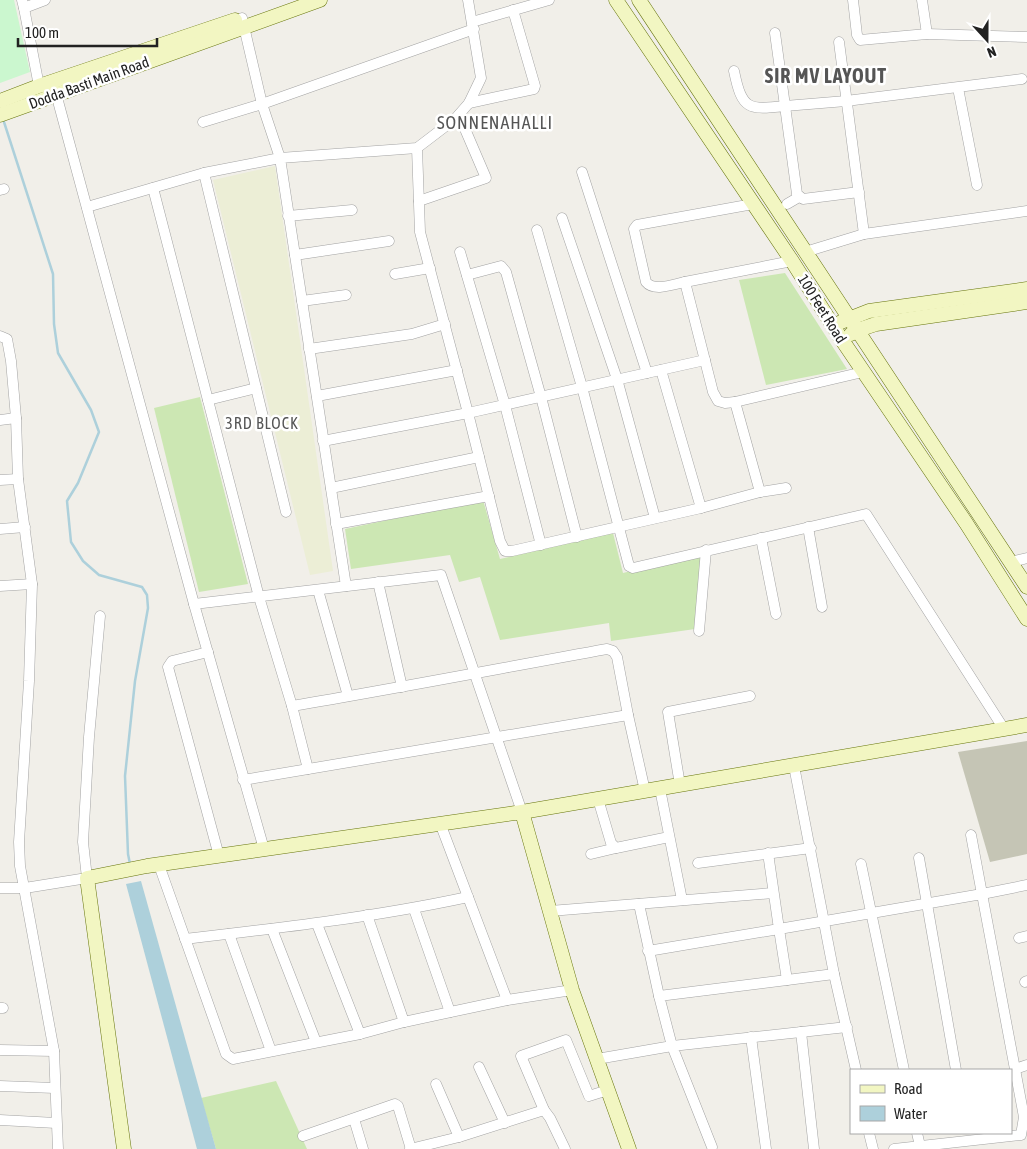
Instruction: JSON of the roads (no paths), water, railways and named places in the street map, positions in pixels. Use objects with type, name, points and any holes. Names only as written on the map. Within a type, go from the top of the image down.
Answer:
[{"type":"street","points":[[45,0],[23,4],[87,207],[194,604],[264,849]]},
{"type":"street","name":"Dodda Basti Main Road","points":[[243,22],[292,0]]},
{"type":"street","name":"Dodda Basti Main Road","points":[[2,100],[49,87],[243,22],[320,0]]},
{"type":"street","points":[[87,207],[204,173],[280,158],[417,148],[459,115],[470,103],[481,78],[468,0]]},
{"type":"street","points":[[203,122],[262,104],[513,10],[549,0]]},
{"type":"street","name":"100 Feet Road","points":[[616,0],[792,261],[863,372],[966,523],[1027,619]]},
{"type":"street","name":"100 Feet Road","points":[[639,0],[1027,587]]},
{"type":"street","points":[[853,0],[857,35],[860,40],[927,34],[1027,37]]},
{"type":"street","points":[[922,0],[927,34]]},
{"type":"street","points":[[470,103],[534,89],[535,86],[513,10]]},
{"type":"street","points":[[243,22],[262,104],[280,158],[346,586]]},
{"type":"street","points":[[775,33],[797,194],[799,197]]},
{"type":"street","points":[[839,42],[864,234]]},
{"type":"street","points":[[734,71],[742,97],[748,104],[758,109],[846,101],[1022,79]]},
{"type":"street","name":"Dodda Basti Main Road","points":[[0,116],[49,87]]},
{"type":"street","points":[[958,88],[977,185]]},
{"type":"street","points":[[419,202],[486,178],[459,115]]},
{"type":"street","points":[[417,148],[420,232],[503,548],[512,551],[701,508],[760,492],[786,488]]},
{"type":"street","points":[[582,172],[647,373]]},
{"type":"street","points":[[204,173],[286,512]]},
{"type":"street","points":[[153,188],[259,597],[292,706],[308,769]]},
{"type":"street","points":[[787,204],[799,197],[803,199],[859,192]]},
{"type":"street","points":[[753,204],[636,225],[634,229],[646,282],[649,286],[656,287],[792,261]]},
{"type":"street","points":[[288,216],[352,210]]},
{"type":"street","points":[[805,252],[864,234],[1027,211]]},
{"type":"street","points":[[562,218],[617,379],[655,518]]},
{"type":"street","points":[[537,230],[582,387],[628,565],[631,568],[866,514],[1004,729]]},
{"type":"street","points":[[294,255],[389,241]]},
{"type":"street","points":[[460,252],[505,405],[540,545]]},
{"type":"street","points":[[467,275],[501,266],[504,270],[541,397],[577,537]]},
{"type":"street","points":[[395,274],[430,268]]},
{"type":"street","points":[[685,282],[713,392],[718,401],[725,403],[735,402],[863,372]]},
{"type":"street","points":[[834,325],[868,312],[1027,289]]},
{"type":"street","points":[[302,301],[346,295]]},
{"type":"street","points":[[842,340],[858,330],[876,324],[1027,302]]},
{"type":"street","points":[[309,350],[412,334],[445,324]]},
{"type":"street","points":[[0,336],[7,339],[11,361],[16,418],[18,479],[32,584],[29,681],[19,842],[20,866],[54,1051],[58,1149]]},
{"type":"street","points":[[323,441],[468,413],[705,360]]},
{"type":"street","points":[[316,396],[457,370]]},
{"type":"street","points":[[661,370],[701,508]]},
{"type":"street","points":[[208,400],[256,388]]},
{"type":"street","points":[[735,402],[760,492]]},
{"type":"street","points":[[0,420],[16,418]]},
{"type":"street","points":[[331,488],[479,457]]},
{"type":"street","points":[[0,480],[18,479]]},
{"type":"street","points":[[336,524],[488,496]]},
{"type":"street","points":[[0,528],[25,527]]},
{"type":"street","points":[[808,527],[822,607]]},
{"type":"street","points":[[761,538],[776,614]]},
{"type":"street","points":[[699,631],[706,550]]},
{"type":"street","points":[[1011,562],[1027,558]]},
{"type":"street","points":[[194,604],[441,575],[522,812],[572,990],[629,1149]]},
{"type":"street","points":[[378,582],[402,688]]},
{"type":"street","points":[[0,586],[32,584]]},
{"type":"street","points":[[318,590],[348,696]]},
{"type":"street","points":[[100,616],[89,737],[83,842],[124,1149]]},
{"type":"street","points":[[292,706],[402,688],[475,672],[607,650],[613,652],[617,657],[645,791]]},
{"type":"street","points":[[208,652],[172,661],[168,667],[219,856]]},
{"type":"street","points":[[680,785],[668,712],[750,696]]},
{"type":"street","points":[[243,780],[628,715]]},
{"type":"street","points":[[0,888],[25,888],[153,865],[522,812],[1027,725]]},
{"type":"street","points":[[794,766],[834,974],[856,1069]]},
{"type":"street","points":[[660,788],[682,900]]},
{"type":"street","points":[[598,799],[611,843],[616,848]]},
{"type":"street","points":[[440,823],[507,1000]]},
{"type":"street","points":[[894,1149],[1021,1135],[1024,1117],[971,835]]},
{"type":"street","points":[[590,854],[669,838]]},
{"type":"street","points":[[698,862],[811,848]]},
{"type":"street","points":[[768,853],[787,980]]},
{"type":"street","points":[[919,858],[956,1069]]},
{"type":"street","points":[[861,864],[904,1069]]},
{"type":"street","points":[[153,865],[186,939],[226,1054],[230,1058],[237,1059],[360,1034],[404,1022],[507,1000],[572,990]]},
{"type":"street","points":[[648,951],[1027,885]]},
{"type":"street","points":[[550,911],[773,892]]},
{"type":"street","points":[[186,939],[317,924],[414,909],[468,898]]},
{"type":"street","points":[[639,904],[648,951],[672,1046],[712,1147]]},
{"type":"street","points":[[414,909],[450,1012]]},
{"type":"street","points":[[367,915],[404,1022]]},
{"type":"street","points":[[317,924],[360,1034]]},
{"type":"street","points":[[272,929],[316,1042]]},
{"type":"street","points":[[229,934],[271,1051]]},
{"type":"street","points":[[659,996],[834,974]]},
{"type":"street","points":[[596,1058],[672,1046],[847,1027]]},
{"type":"street","points":[[801,1032],[814,1149]]},
{"type":"street","points":[[751,1038],[766,1149]]},
{"type":"street","points":[[565,1149],[544,1110],[521,1056],[566,1040],[589,1096],[608,1090]]},
{"type":"street","points":[[0,1050],[54,1051]]},
{"type":"street","points":[[1014,1069],[1027,1065]]},
{"type":"street","points":[[479,1067],[505,1123]]},
{"type":"street","points":[[436,1084],[459,1137]]},
{"type":"street","points":[[0,1086],[55,1088]]},
{"type":"street","points":[[303,1136],[395,1104],[398,1106],[410,1149],[459,1137],[544,1110]]},
{"type":"street","points":[[354,1119],[363,1149]]},
{"type":"street","points":[[0,1120],[56,1123]]},
{"type":"street","points":[[869,1134],[873,1149]]},
{"type":"street","points":[[917,1134],[920,1146]]},
{"type":"water","points":[[141,881],[216,1149],[197,1149],[126,884]]},
{"type":"waterway","points":[[4,122],[53,274],[54,324],[58,353],[91,410],[99,432],[78,483],[67,501],[71,542],[83,561],[99,575],[142,587],[147,595],[148,608],[135,681],[125,776],[130,864]]},
{"type":"district","name":"SIR MV LAYOUT","points":[[826,76]]},
{"type":"district","name":"SONNENAHALLI","points":[[495,123]]},
{"type":"district","name":"3RD BLOCK","points":[[262,423]]}]
